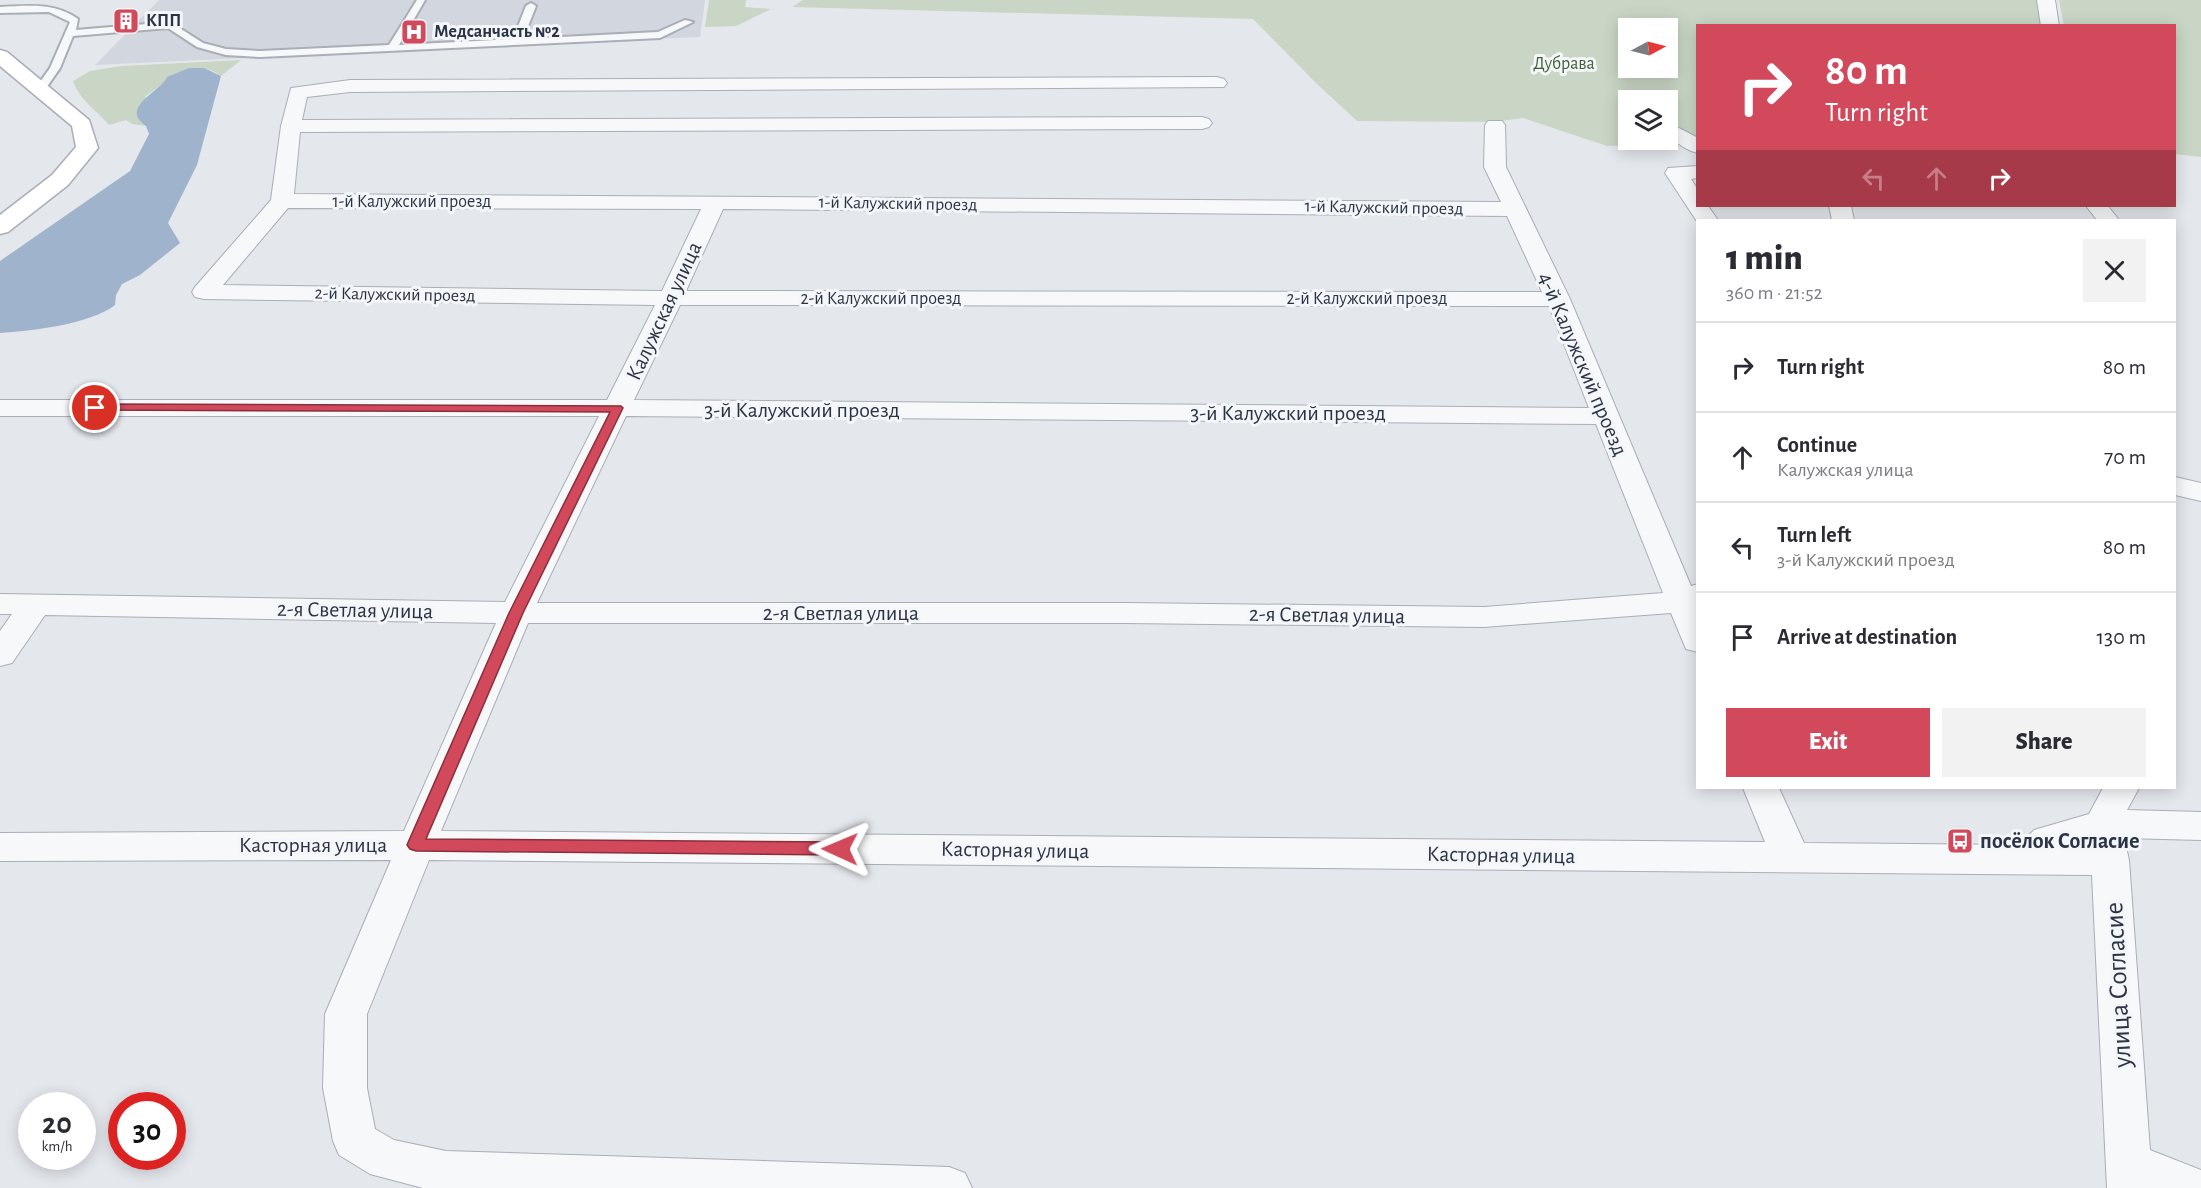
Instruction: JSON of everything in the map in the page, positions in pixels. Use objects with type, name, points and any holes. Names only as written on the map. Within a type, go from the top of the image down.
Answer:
[{"type":"street","points":[[2046,0],[2050,24]]},
{"type":"street","points":[[0,57],[82,124],[87,148],[60,180],[0,226]]},
{"type":"street","points":[[282,201],[291,126],[298,92],[350,86],[1217,83]]},
{"type":"street","points":[[291,126],[1202,123]]},
{"type":"street","name":"4-й Калужский проезд","points":[[1495,126],[1494,167],[1558,299],[1604,416],[1689,598],[1696,631]]},
{"type":"street","points":[[1679,134],[1696,146]]},
{"type":"street","points":[[1696,172],[1676,173],[1696,203]]},
{"type":"street","name":"1-й Калужский проезд","points":[[282,201],[715,202],[1515,209]]},
{"type":"street","name":"2-й Калужский проезд","points":[[282,201],[204,292],[671,298],[1558,299]]},
{"type":"street","name":"Калужская улица","points":[[715,202],[671,298],[516,613],[346,1014],[345,1088],[355,1141],[386,1160],[446,1172],[949,1188]]},
{"type":"street","points":[[2098,207],[2107,219]]},
{"type":"street","name":"3-й Калужский проезд","points":[[0,408],[617,408],[1604,416]]},
{"type":"street","points":[[2176,486],[2201,492]]},
{"type":"street","name":"2-я Светлая улица","points":[[0,604],[516,613],[1126,613],[1484,617],[1689,598]]},
{"type":"street","points":[[0,656],[36,605]]},
{"type":"street","points":[[1761,789],[1784,842],[1794,858]]},
{"type":"street","name":"улица Согласие","points":[[2121,789],[2106,842],[2129,1175]]},
{"type":"street","name":"Касторная улица","points":[[0,847],[416,845],[2030,859],[2106,842],[2201,826]]},
{"type":"street","points":[[2129,1175],[2193,1188]]},
{"type":"lane","points":[[393,47],[421,0]]},
{"type":"lane","points":[[517,42],[531,6]]},
{"type":"lane","points":[[0,10],[53,8],[64,12],[75,21],[55,69],[40,89]]},
{"type":"lane","points":[[71,33],[170,25],[200,45],[226,52],[260,54],[660,35],[688,22]]},
{"type":"shaded area","name":"Медсанчасть №2","points":[[159,0],[705,0],[700,37],[95,65]]},
{"type":"green space","points":[[709,0],[746,0],[745,7],[771,9],[736,26],[705,27]]},
{"type":"green space","name":"Дубрава","points":[[803,0],[2036,0],[2042,24],[1696,24],[1696,143],[1678,144],[1678,90],[1618,90],[1618,146],[1607,146],[1523,118],[1493,122],[1357,121],[1253,19],[792,7]]},
{"type":"green space","points":[[2059,0],[2201,0],[2201,157],[2176,154],[2176,24],[2064,24]]},
{"type":"green space","points":[[241,60],[221,76],[211,70],[191,69],[163,83],[146,96],[141,123],[146,126],[132,124],[126,120],[109,125],[84,99],[73,81],[90,71],[122,66]]},
{"type":"water","points":[[189,68],[204,68],[221,76],[197,165],[168,223],[180,243],[140,275],[122,284],[116,295],[115,305],[104,312],[76,322],[0,333],[0,261],[130,171],[149,134],[146,126],[139,119],[137,112],[139,106],[167,77]]},
{"type":"place","name":"КПП","points":[[126,21]]},
{"type":"place","name":"Медсанчасть №2","points":[[414,32]]},
{"type":"place","name":"посёлок Согласие","points":[[1960,841]]},
{"type":"route","points":[[95,408],[617,408],[516,613],[416,845],[840,849]]}]
